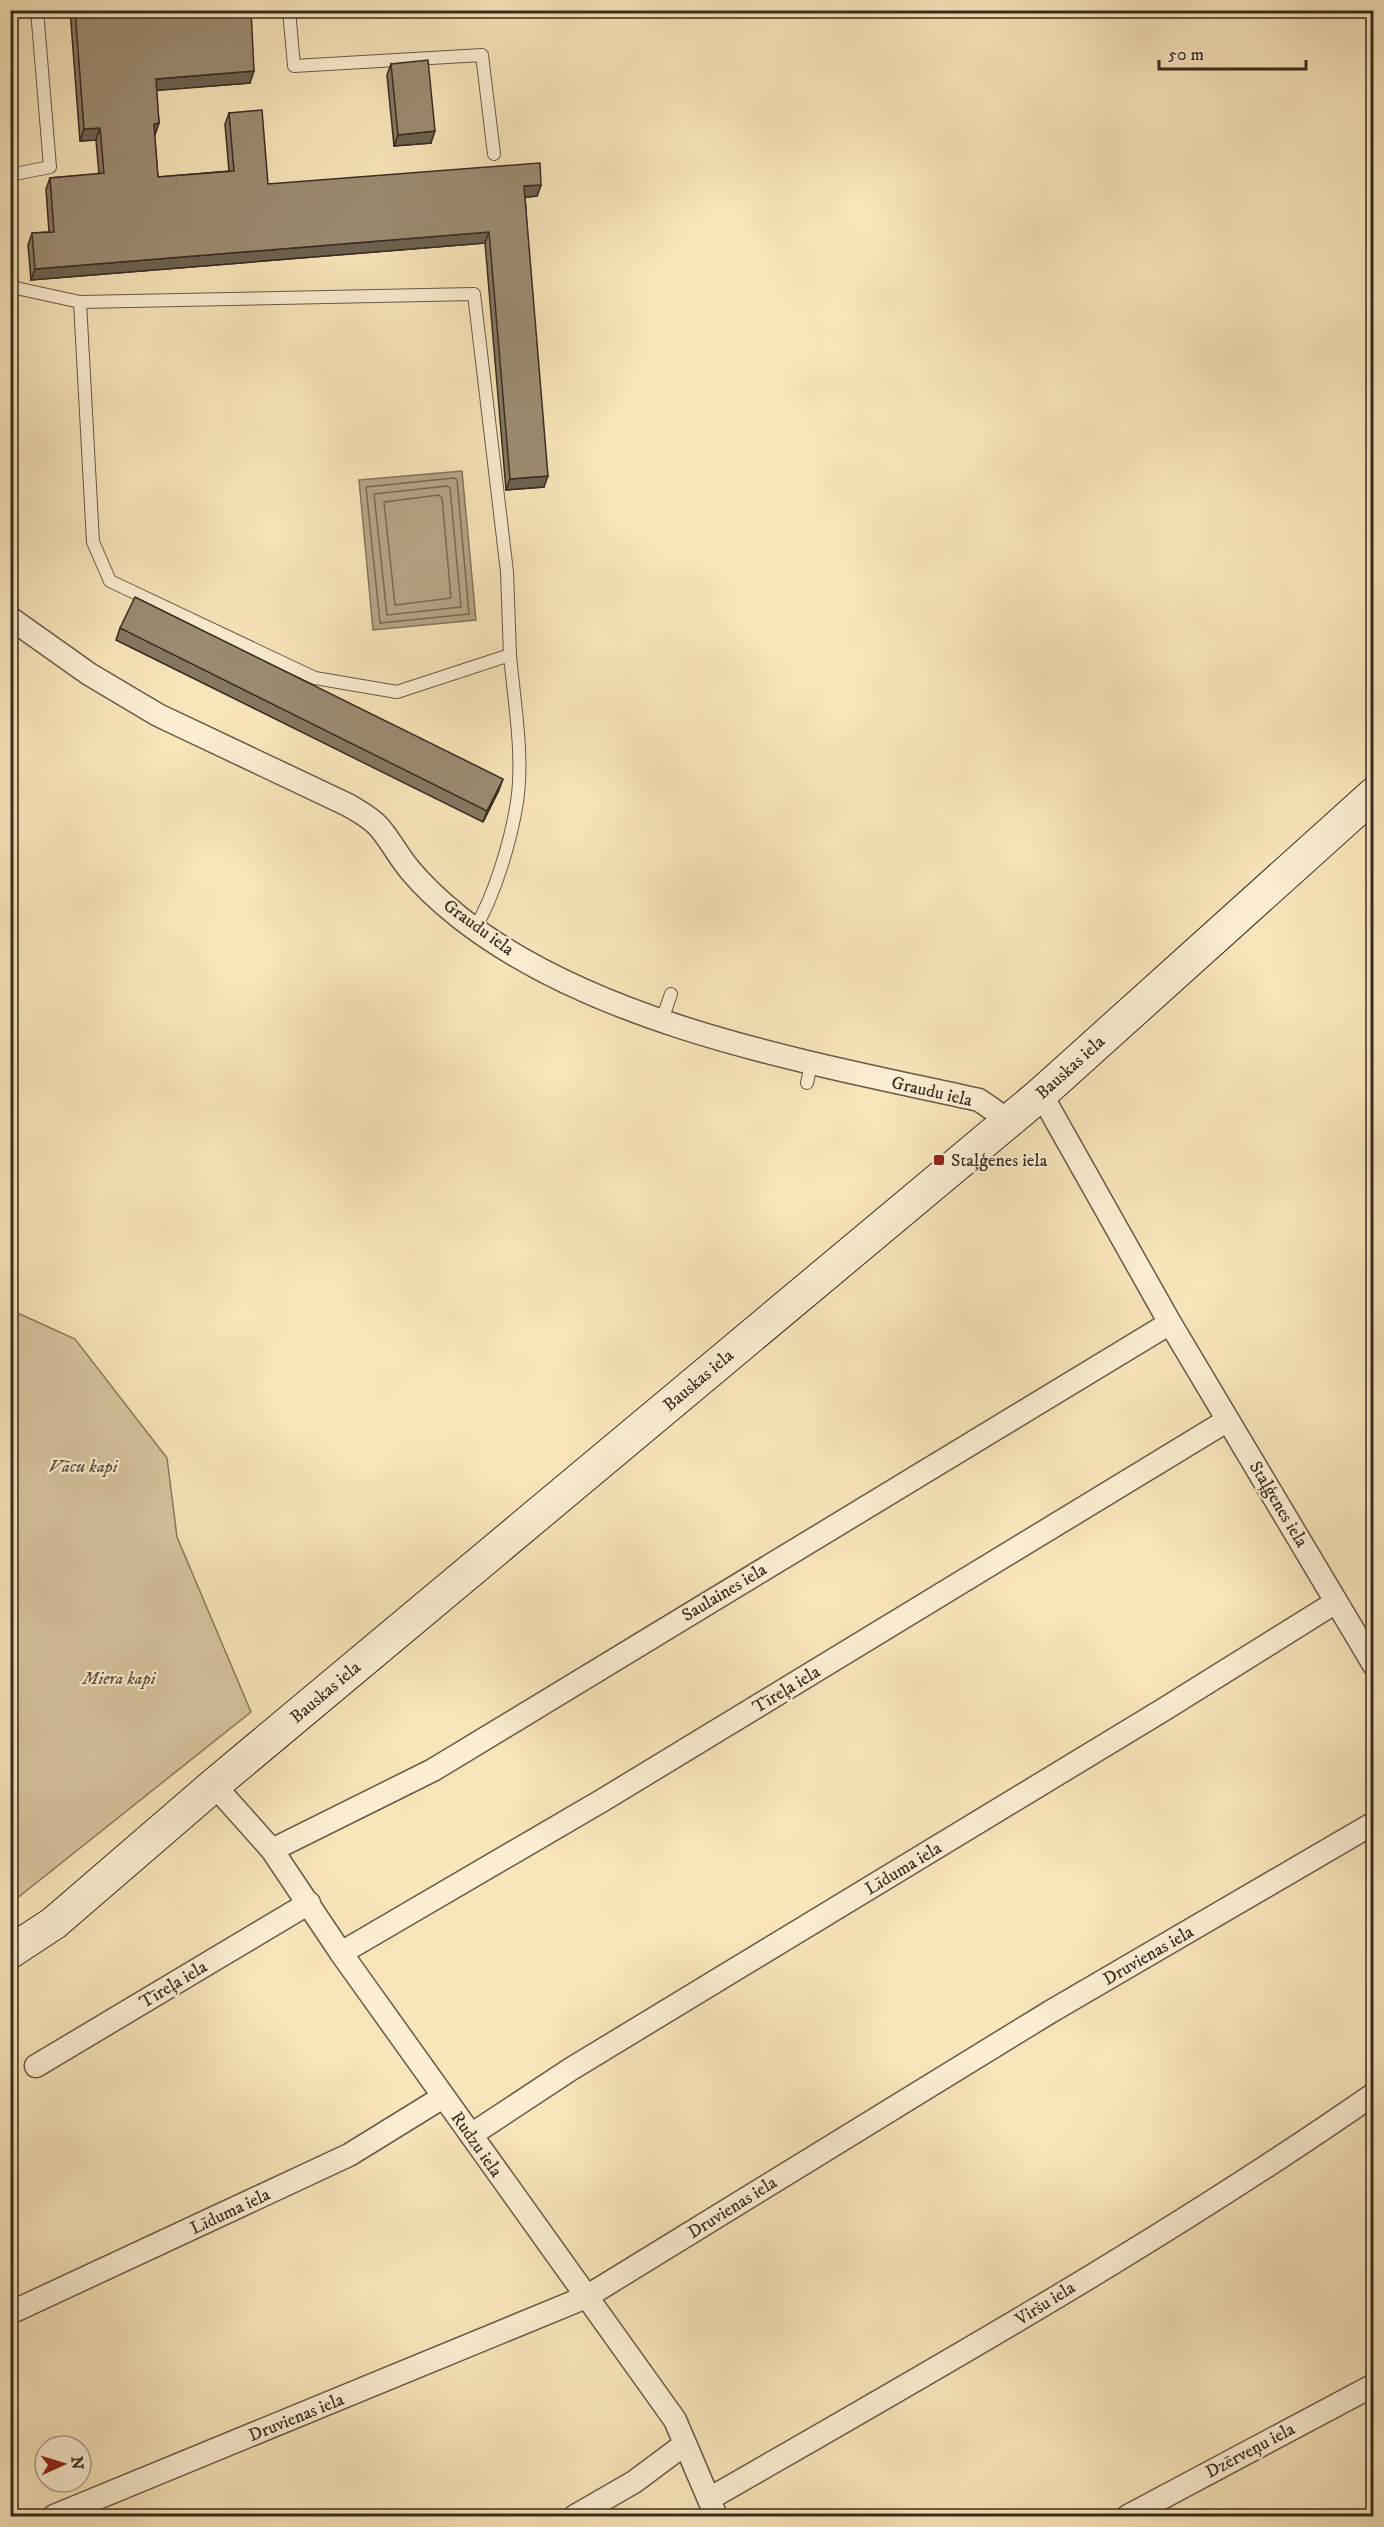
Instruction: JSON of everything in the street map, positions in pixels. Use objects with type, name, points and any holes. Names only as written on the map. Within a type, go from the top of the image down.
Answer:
[{"type":"street","name":"Graudu iela","points":[[10,618],[89,674],[158,716],[348,805],[377,825],[410,871],[459,917],[509,951],[580,989],[809,1073],[979,1101],[995,1111],[1005,1123]]},
{"type":"street","name":"Bauskas iela","points":[[10,1952],[54,1923],[214,1785],[1041,1094],[1374,794]]},
{"type":"street","name":"Staļģenes iela","points":[[1041,1094],[1170,1323],[1374,1665]]},
{"type":"street","name":"Saulaines iela","points":[[272,1850],[433,1770],[1170,1323]]},
{"type":"street","name":"Tīreļa iela","points":[[341,1953],[603,1800],[1228,1420]]},
{"type":"street","name":"Līduma iela","points":[[471,2135],[571,2069],[1163,1710],[1336,1602]]},
{"type":"street","name":"Rudzu iela","points":[[214,1785],[272,1850],[341,1953],[675,2420],[713,2508]]},
{"type":"street","name":"Druvienas iela","points":[[54,2517],[586,2297],[1050,2012],[1374,1823]]},
{"type":"street","name":"Tīreļa iela","points":[[36,2066],[309,1903]]},
{"type":"street","name":"Viršu iela","points":[[713,2508],[1297,2148],[1374,2094]]},
{"type":"street","name":"Līduma iela","points":[[10,2313],[349,2155],[443,2097]]},
{"type":"street","name":"Dzērveņu iela","points":[[1128,2517],[1374,2385]]},
{"type":"street","points":[[575,2517],[634,2482],[685,2444]]},
{"type":"lane","points":[[10,175],[50,167],[37,10]]},
{"type":"lane","points":[[289,10],[294,66],[482,55],[494,154]]},
{"type":"lane","points":[[10,281],[16,288],[80,302],[474,294],[507,572],[510,655],[518,740],[517,801],[491,902],[475,928]]},
{"type":"lane","points":[[80,302],[93,542],[110,581],[315,678],[397,692],[510,655]]},
{"type":"lane","points":[[662,1020],[671,994]]},
{"type":"green space","name":"Miera kapi","points":[[11,1310],[75,1339],[167,1458],[177,1537],[251,1712],[11,1903]]},
{"type":"water","points":[[462,471],[476,620],[373,630],[359,480]]},
{"type":"building","points":[[75,10],[251,10],[254,71],[156,79],[159,123],[154,124],[158,177],[234,171],[229,113],[262,110],[268,184],[540,163],[541,185],[524,186],[548,476],[510,479],[489,232],[35,269],[32,233],[54,232],[50,178],[104,173],[100,128],[84,129]]},
{"type":"building","points":[[428,60],[435,131],[398,135],[391,64]]},
{"type":"building","points":[[135,597],[503,779],[487,811],[120,628]]},
{"type":"place","name":"Staļģenes iela","points":[[939,1160]]},
{"type":"park label","name":"Vācu kapi","points":[[83,1466]]}]
